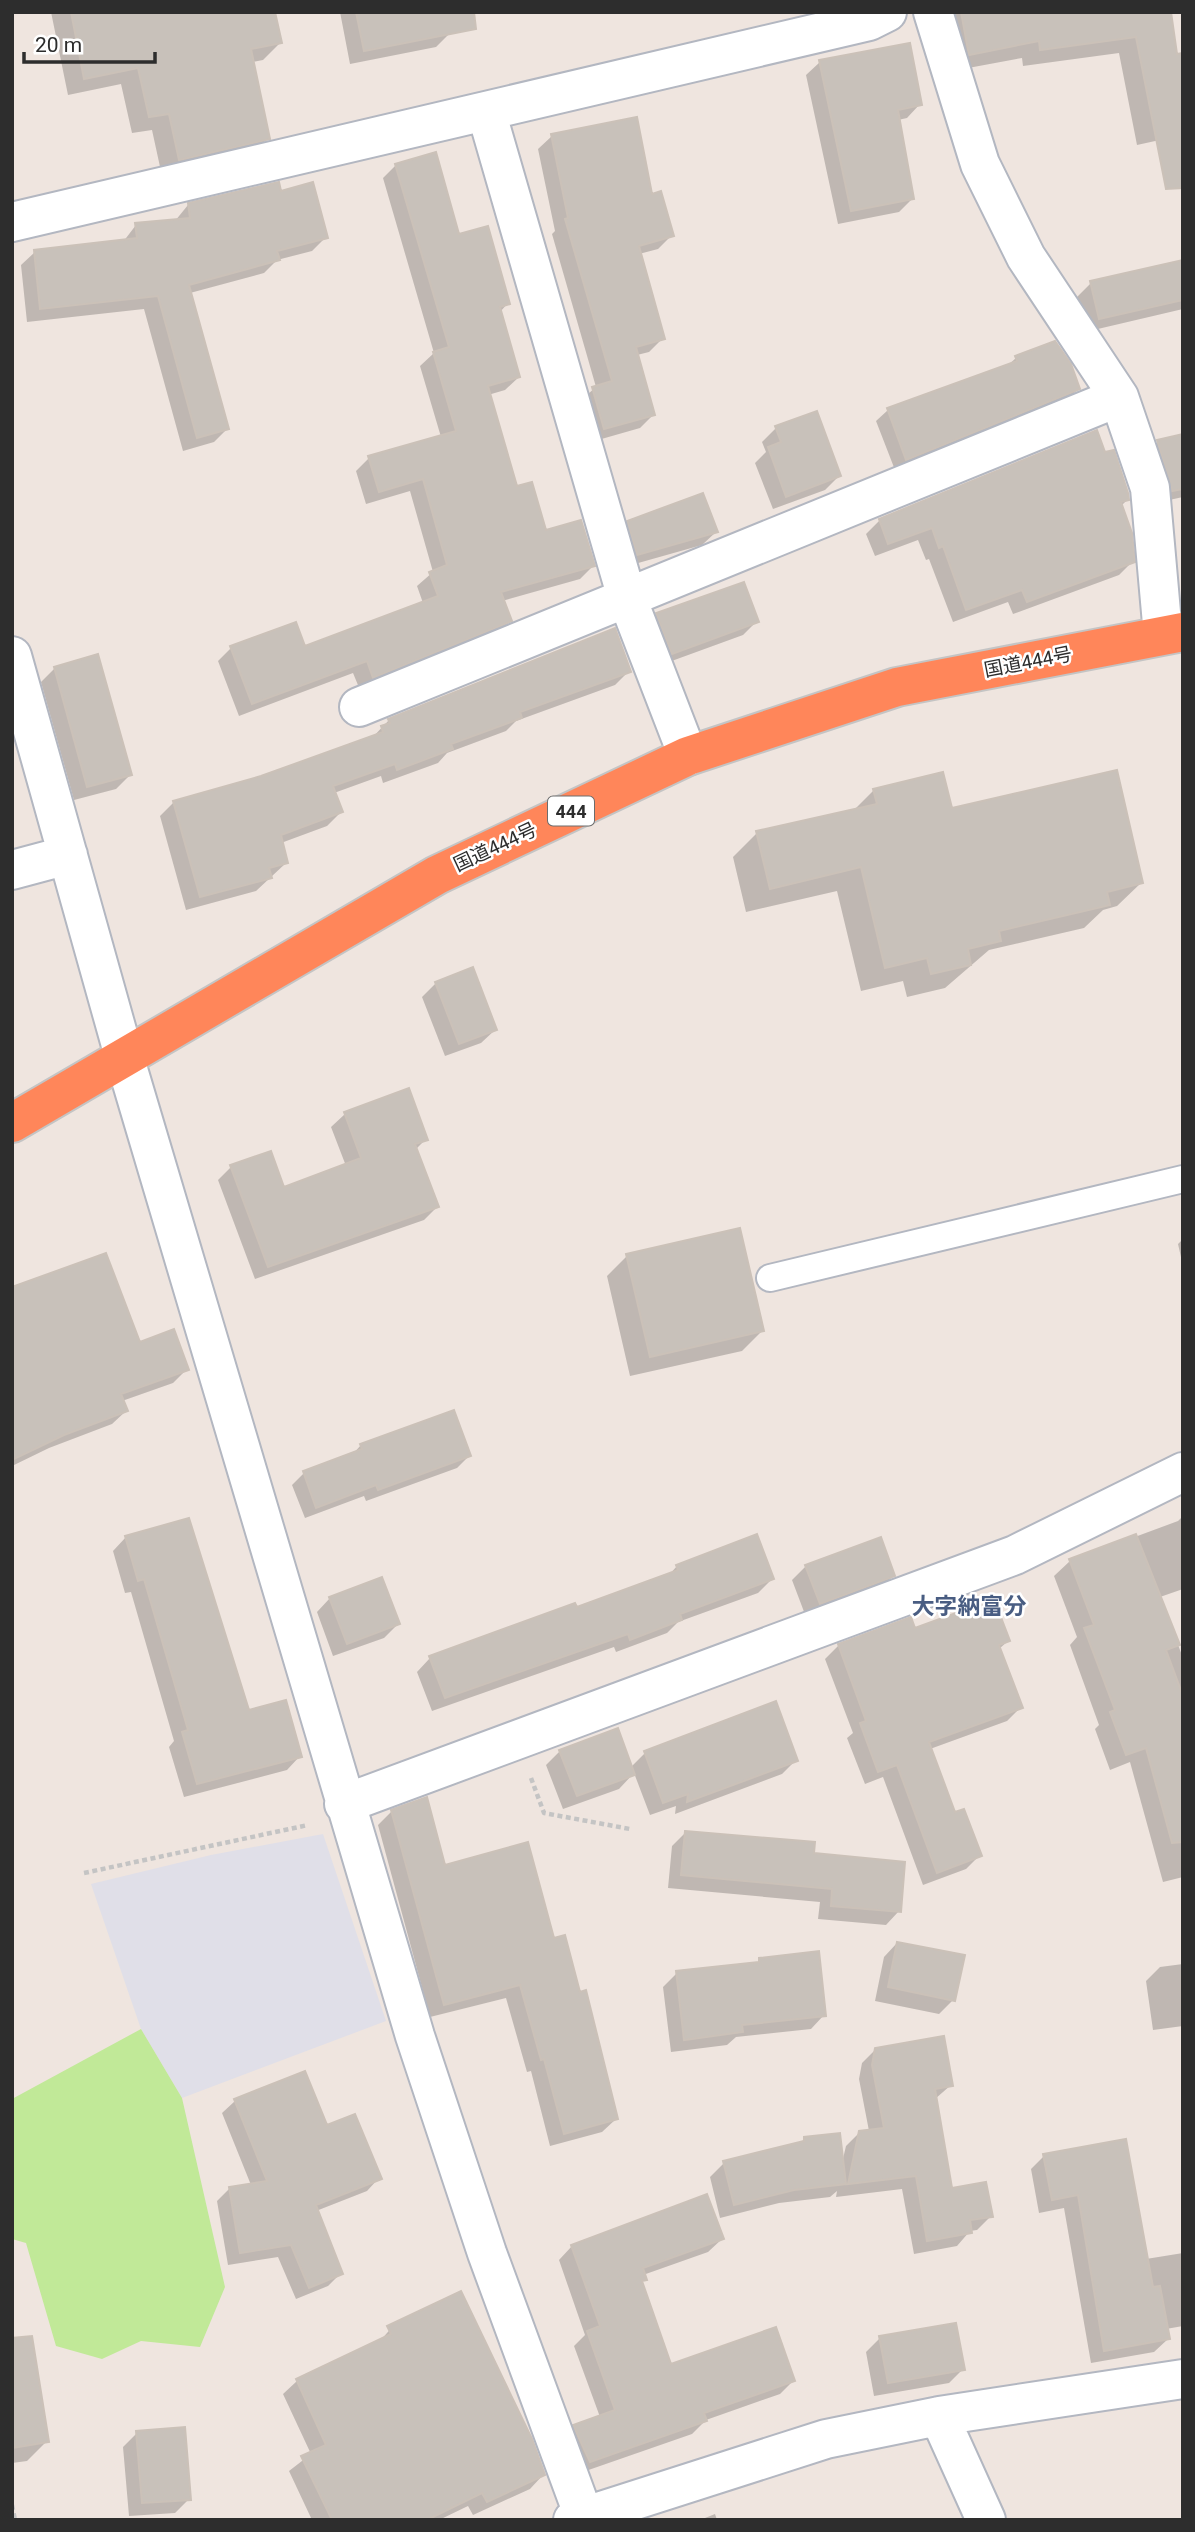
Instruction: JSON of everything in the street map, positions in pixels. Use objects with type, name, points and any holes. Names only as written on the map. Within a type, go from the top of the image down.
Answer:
[{"type":"highway","name":"国道444号","points":[[12,1124],[124,1056],[438,875],[688,756],[897,687],[1173,634]]},
{"type":"street","points":[[12,222],[869,21],[887,12]]},
{"type":"street","points":[[933,12],[980,164],[1026,257],[1119,397],[1150,488],[1173,634]]},
{"type":"street","points":[[486,111],[627,598],[688,756]]},
{"type":"street","points":[[359,706],[1119,397]]},
{"type":"street","points":[[12,656],[124,1056],[344,1804],[415,2036],[578,2517],[826,2439],[939,2416],[1183,2379]]},
{"type":"street","points":[[12,870],[68,855]]},
{"type":"street","points":[[344,1804],[1015,1555],[1183,1472]]},
{"type":"street","points":[[939,2416],[986,2520]]},
{"type":"lane","points":[[770,1278],[1183,1179]]},
{"type":"path","points":[[517,1740],[544,1813],[630,1829]]},
{"type":"path","points":[[84,1873],[326,1821],[344,1804]]},
{"type":"path","points":[[12,2505],[15,2520]]},
{"type":"shaded area","points":[[323,1834],[386,2021],[182,2098],[141,2029],[91,1884],[211,1855]]},
{"type":"green space","points":[[141,2029],[182,2098],[225,2287],[200,2347],[141,2341],[102,2359],[56,2346],[26,2243],[12,2239],[12,2099]]},
{"type":"building","points":[[71,12],[275,12],[282,43],[251,49],[270,139],[179,160],[169,114],[149,117],[138,68],[84,79]]},
{"type":"building","points":[[356,12],[474,12],[476,29],[364,51]]},
{"type":"building","points":[[961,12],[1171,12],[1177,54],[1183,53],[1183,188],[1166,189],[1136,37],[1040,50],[1039,41],[969,55]]},
{"type":"building","points":[[910,43],[922,105],[898,110],[914,199],[851,211],[819,60]]},
{"type":"building","points":[[637,117],[652,194],[661,191],[674,236],[639,246],[665,339],[636,347],[655,415],[604,429],[592,387],[612,381],[565,219],[568,218],[551,134]]},
{"type":"building","points":[[436,152],[459,234],[488,226],[510,304],[500,307],[520,377],[488,386],[517,486],[532,482],[546,530],[581,520],[595,566],[501,592],[512,621],[373,678],[367,661],[252,704],[230,646],[296,622],[305,646],[438,596],[429,572],[447,565],[423,479],[379,492],[368,456],[456,431],[433,352],[449,347],[395,164]]},
{"type":"building","points":[[279,182],[281,191],[313,182],[328,238],[277,251],[280,260],[189,285],[229,429],[197,438],[158,296],[40,309],[34,250],[137,238],[135,223],[190,218],[188,203]]},
{"type":"building","points":[[1183,260],[1183,300],[1099,319],[1090,281]]},
{"type":"building","points":[[1055,341],[1071,364],[1080,389],[906,460],[887,408],[1017,361],[1015,356]]},
{"type":"building","points":[[817,411],[841,476],[786,497],[768,447],[781,442],[775,426]]},
{"type":"building","points":[[1097,430],[1105,452],[1114,450],[1128,493],[1129,500],[1121,502],[1132,533],[1135,562],[1027,602],[1022,590],[966,610],[943,546],[939,548],[932,528],[888,544],[879,519]]},
{"type":"building","points":[[1183,434],[1183,489],[1172,491],[1157,440]]},
{"type":"building","points":[[703,493],[718,532],[637,555],[627,521]]},
{"type":"building","points":[[744,582],[759,622],[672,654],[656,613]]},
{"type":"building","points":[[615,628],[631,672],[520,712],[522,718],[451,744],[453,749],[397,770],[395,764],[333,786],[343,812],[281,835],[288,863],[269,868],[272,878],[200,897],[173,801],[261,776],[383,732],[381,726],[390,723],[388,719]]},
{"type":"building","points":[[98,654],[132,775],[87,787],[54,667]]},
{"type":"building","points":[[1117,770],[1143,883],[1107,892],[1110,905],[999,931],[1001,941],[968,949],[971,965],[931,974],[927,958],[885,968],[861,867],[770,889],[756,831],[877,804],[873,789],[943,772],[952,808]]},
{"type":"building","points":[[473,967],[497,1030],[459,1044],[435,982]]},
{"type":"building","points":[[409,1088],[428,1140],[415,1144],[439,1207],[268,1267],[230,1165],[271,1151],[284,1187],[361,1158],[344,1112]]},
{"type":"building","points":[[740,1228],[764,1331],[650,1357],[626,1254]]},
{"type":"building","points":[[106,1253],[140,1342],[174,1329],[189,1370],[121,1394],[128,1411],[64,1435],[12,1460],[12,1287]]},
{"type":"building","points":[[454,1410],[471,1456],[378,1490],[376,1485],[316,1508],[303,1471],[362,1449],[360,1444]]},
{"type":"building","points":[[189,1518],[249,1710],[286,1700],[302,1757],[197,1784],[182,1732],[188,1730],[144,1579],[138,1581],[125,1536]]},
{"type":"building","points":[[757,1534],[774,1579],[680,1614],[682,1620],[630,1640],[628,1634],[445,1698],[429,1656],[575,1603],[577,1607],[678,1570],[676,1565]]},
{"type":"building","points":[[1136,1534],[1180,1645],[1166,1650],[1183,1696],[1183,1842],[1172,1843],[1146,1748],[1126,1755],[1110,1712],[1115,1710],[1084,1628],[1094,1625],[1069,1559]]},
{"type":"building","points":[[881,1537],[895,1576],[820,1604],[805,1565]]},
{"type":"building","points":[[382,1577],[400,1624],[347,1644],[329,1597]]},
{"type":"building","points":[[994,1599],[1010,1641],[999,1645],[1023,1708],[929,1742],[955,1812],[964,1809],[982,1856],[937,1873],[897,1765],[878,1772],[860,1723],[866,1721],[838,1644],[911,1617],[915,1628]]},
{"type":"building","points":[[776,1701],[798,1761],[687,1802],[688,1794],[663,1803],[644,1751]]},
{"type":"building","points":[[618,1728],[635,1775],[577,1796],[559,1750]]},
{"type":"building","points":[[427,1797],[445,1865],[528,1842],[554,1938],[565,1935],[580,1992],[586,1990],[618,2119],[564,2134],[520,1985],[444,2005],[391,1810]]},
{"type":"building","points":[[685,1831],[815,1842],[814,1853],[905,1862],[901,1912],[831,1906],[832,1889],[681,1875]]},
{"type":"building","points":[[897,1942],[965,1955],[955,2001],[888,1987]]},
{"type":"building","points":[[819,1951],[826,2016],[742,2025],[743,2032],[684,2040],[676,1971],[759,1962],[759,1958]]},
{"type":"building","points":[[944,2036],[953,2086],[935,2089],[952,2188],[986,2182],[993,2217],[970,2220],[972,2233],[927,2241],[916,2176],[848,2184],[859,2131],[884,2128],[872,2065],[875,2048]]},
{"type":"building","points":[[305,2071],[327,2125],[355,2114],[382,2179],[316,2205],[343,2274],[309,2288],[291,2245],[240,2253],[229,2187],[267,2181],[234,2099]]},
{"type":"building","points":[[840,2133],[846,2184],[794,2190],[734,2205],[723,2161],[804,2141],[804,2137]]},
{"type":"building","points":[[1126,2139],[1153,2287],[1160,2286],[1170,2339],[1104,2351],[1078,2195],[1052,2200],[1043,2154]]},
{"type":"building","points":[[707,2194],[724,2239],[643,2268],[647,2280],[642,2281],[671,2364],[776,2327],[795,2381],[704,2413],[707,2421],[590,2462],[573,2425],[615,2410],[587,2331],[600,2326],[571,2245]]},
{"type":"building","points":[[461,2291],[532,2439],[545,2475],[487,2502],[482,2493],[427,2520],[332,2520],[301,2456],[326,2445],[296,2379],[391,2334],[387,2326]]},
{"type":"building","points":[[956,2323],[965,2370],[888,2383],[879,2336]]},
{"type":"building","points":[[32,2336],[49,2442],[12,2448],[12,2338]]},
{"type":"building","points":[[185,2427],[191,2500],[142,2503],[136,2431]]},
{"type":"district","name":"大字納富分","points":[[969,1606]]}]
